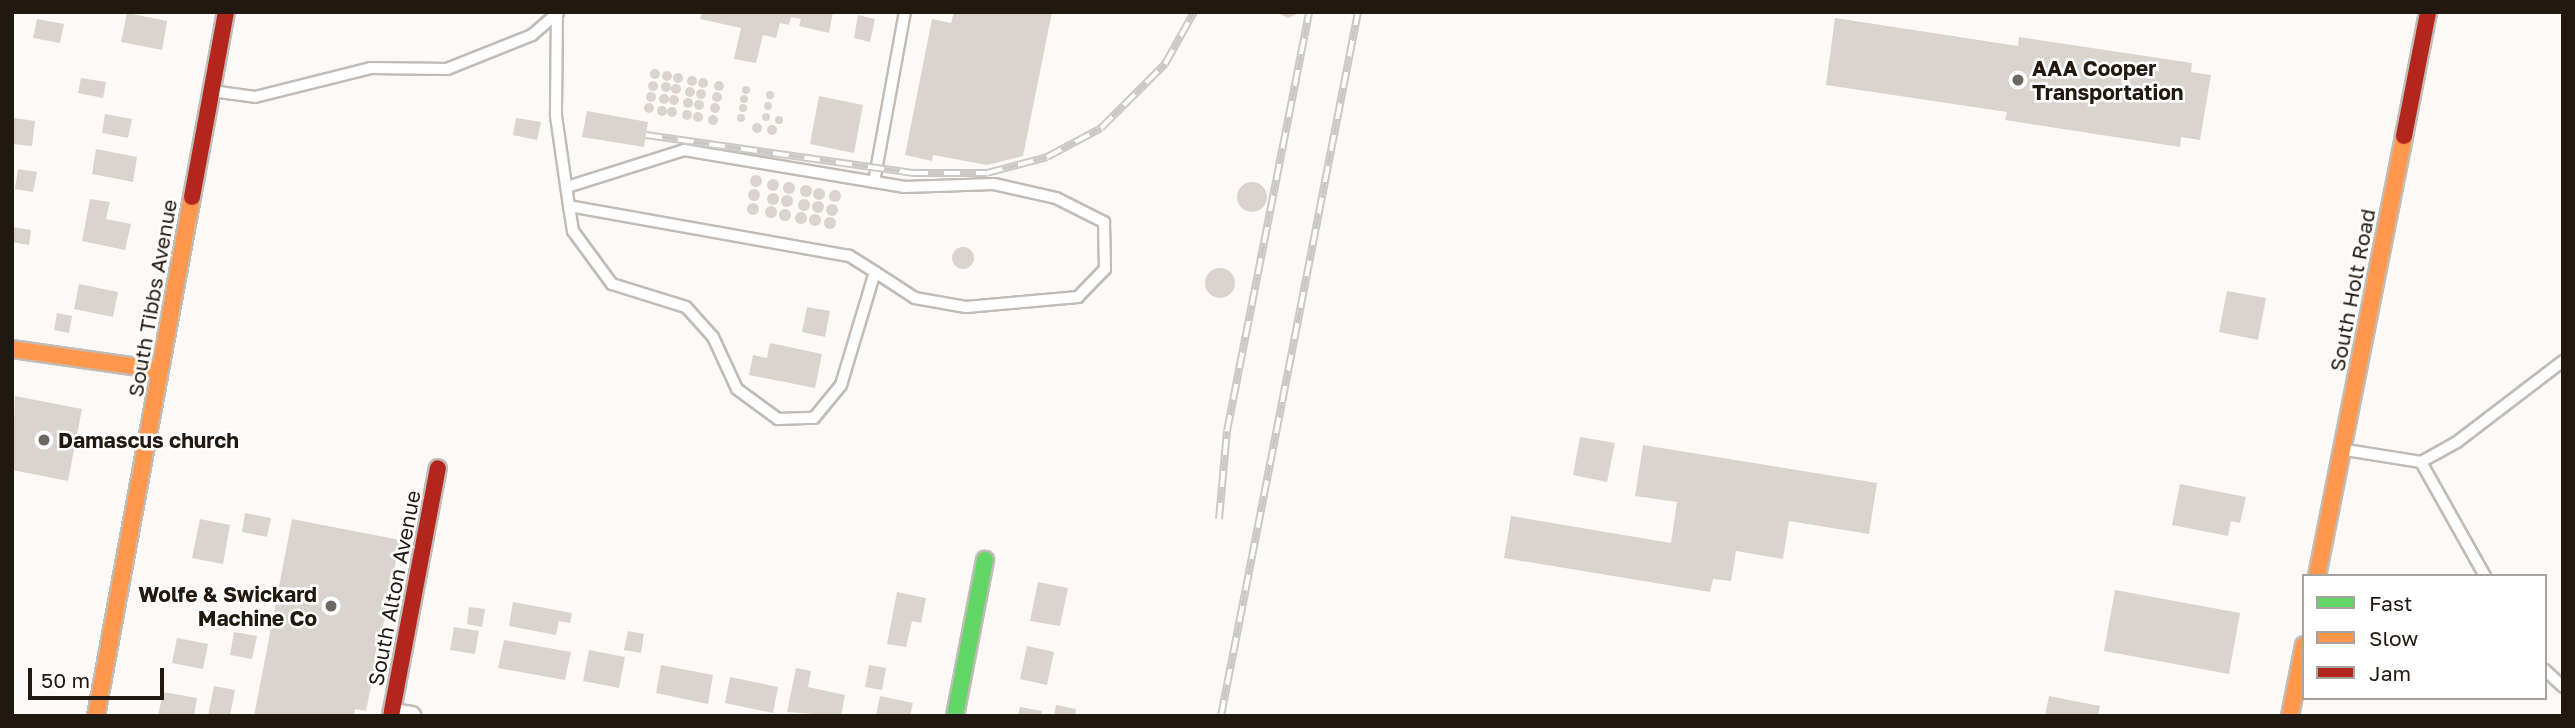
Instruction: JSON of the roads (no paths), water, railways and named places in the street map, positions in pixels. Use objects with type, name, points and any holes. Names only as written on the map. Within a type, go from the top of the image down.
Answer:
[{"type":"main road","name":"South Tibbs Avenue","points":[[96,716],[226,12]]},
{"type":"main road","name":"South Holt Road","points":[[2317,574],[2428,12]]},
{"type":"main road","points":[[12,349],[160,370]]},
{"type":"main road","name":"South Alton Avenue","points":[[398,715],[438,468]]},
{"type":"main road","points":[[955,716],[985,560]]},
{"type":"main road","points":[[2290,716],[2302,655]]},
{"type":"lane","points":[[874,182],[905,12]]},
{"type":"lane","points":[[212,91],[255,97],[370,68],[447,69],[532,35],[558,13]]},
{"type":"lane","points":[[558,13],[556,116],[573,231],[612,284],[686,307],[713,337],[737,389],[778,419],[814,418],[841,385],[875,272]]},
{"type":"lane","points":[[567,187],[684,150],[905,187],[994,184],[1056,198],[1104,222],[1105,269],[1078,297],[967,307],[915,298],[849,256],[569,206]]},
{"type":"lane","points":[[2342,450],[2421,462],[2457,442],[2563,362]]},
{"type":"lane","points":[[2421,462],[2484,574]]},
{"type":"lane","points":[[2547,672],[2563,687]]},
{"type":"railway","points":[[646,135],[912,173],[987,173],[1047,157],[1101,128],[1165,64],[1194,12]]},
{"type":"railway","points":[[1219,519],[1227,431],[1309,12]]},
{"type":"railway","points":[[1221,716],[1358,12]]},
{"type":"place","name":"AAA Cooper Transportation","points":[[2018,80]]},
{"type":"place","name":"Damascus church","points":[[44,440]]},
{"type":"place","name":"Wolfe & Swickard Machine Co","points":[[331,606]]}]
